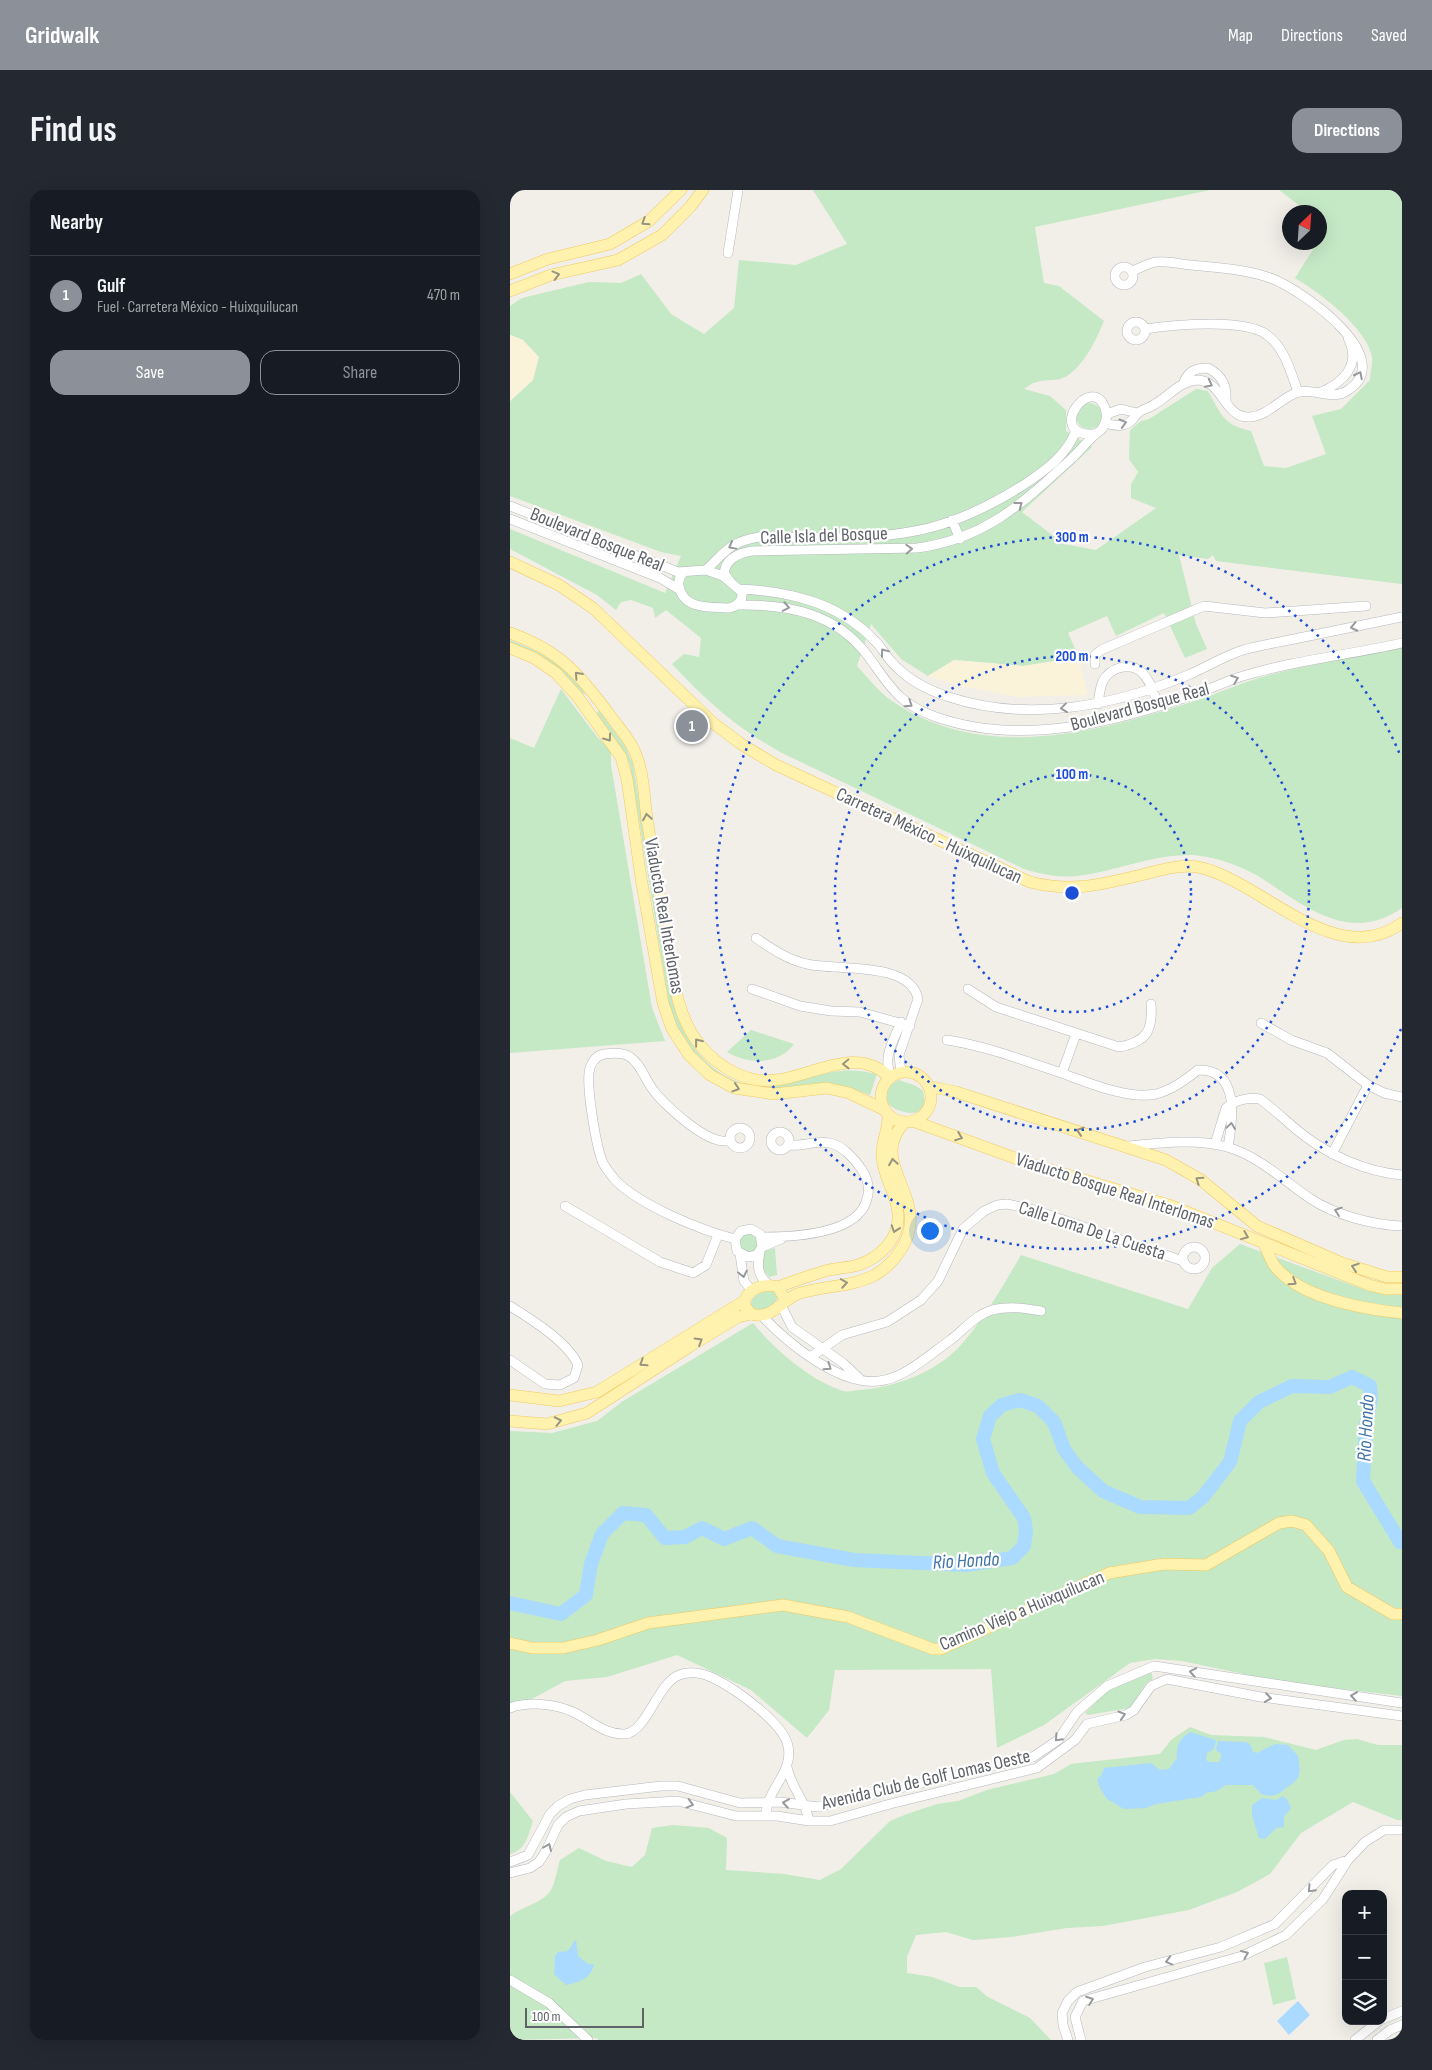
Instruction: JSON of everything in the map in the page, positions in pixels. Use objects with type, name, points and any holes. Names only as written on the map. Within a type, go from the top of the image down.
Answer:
[{"type":"main road","points":[[510,274],[548,259],[610,244],[649,220],[681,190]]},
{"type":"main road","points":[[510,291],[552,275],[618,260],[662,235],[703,190]]},
{"type":"main road","name":"Carretera México - Huixquilucan","points":[[510,562],[559,585],[593,608],[712,722],[741,744],[776,765],[1030,882],[1052,888],[1084,888],[1171,868],[1197,867],[1220,876],[1310,925],[1341,935],[1374,936],[1388,933],[1402,923]]},
{"type":"main road","name":"Viaducto Real Interlomas","points":[[510,633],[542,646],[567,663],[589,688],[635,752],[642,777],[656,876],[678,1000],[686,1023],[701,1046],[729,1071],[753,1079],[776,1080],[832,1064],[846,1063],[876,1067],[894,1076]]},
{"type":"main road","name":"Viaducto Real Interlomas","points":[[510,648],[538,661],[556,673],[582,702],[621,757],[627,779],[641,878],[663,1003],[672,1029],[689,1055],[710,1075],[734,1088],[774,1094],[827,1088],[849,1093],[887,1113]]},
{"type":"main road","points":[[510,1395],[559,1401],[597,1392],[744,1301],[752,1291],[828,1270],[860,1264],[882,1251],[892,1240],[898,1226],[898,1215],[893,1193],[886,1180],[882,1155],[887,1113],[881,1096],[883,1086],[894,1076],[916,1074],[928,1086],[931,1096],[929,1107],[923,1116],[909,1122],[894,1141],[892,1154],[896,1174],[908,1198],[911,1211],[908,1237],[894,1260],[874,1276],[810,1290],[783,1302],[770,1314],[738,1317],[587,1413],[547,1424],[510,1421]]},
{"type":"main road","name":"Viaducto Bosque Real Interlomas","points":[[928,1086],[956,1092],[1166,1160],[1201,1180],[1257,1226],[1290,1242],[1373,1273],[1387,1277],[1402,1277]]},
{"type":"main road","points":[[887,1113],[909,1122]]},
{"type":"main road","name":"Viaducto Bosque Real Interlomas","points":[[909,1122],[1034,1166],[1172,1206],[1369,1285],[1385,1289],[1402,1289]]},
{"type":"main road","points":[[1264,1244],[1274,1265],[1287,1278],[1303,1288],[1370,1310],[1402,1314]]},
{"type":"main road","points":[[773,1286],[783,1302]]},
{"type":"main road","points":[[744,1301],[746,1309],[757,1315]]},
{"type":"main road","name":"Camino Viejo a Huixquilucan","points":[[510,1643],[532,1648],[563,1648],[598,1640],[648,1623],[783,1605],[848,1617],[933,1649],[941,1648],[1109,1573],[1164,1564],[1206,1565],[1279,1523],[1292,1521],[1306,1525],[1329,1551],[1347,1587],[1393,1614],[1402,1614]]},
{"type":"street","points":[[728,253],[738,190]]},
{"type":"street","points":[[1133,271],[1156,262],[1251,272],[1273,279],[1298,292],[1328,315],[1359,346],[1364,363],[1358,380],[1345,392],[1338,395],[1298,392],[1260,415],[1250,418],[1236,413],[1210,384],[1202,381],[1184,382]]},
{"type":"street","points":[[1145,329],[1204,324],[1256,329],[1267,334],[1280,349],[1298,392]]},
{"type":"street","points":[[1106,419],[1123,425],[1131,422],[1137,413],[1156,404],[1184,382],[1187,375],[1193,370],[1208,368],[1223,380],[1227,392],[1226,402]]},
{"type":"street","points":[[1106,419],[1104,405],[1096,399],[1087,398],[1078,402],[1072,411],[1072,421],[1076,430],[1085,434],[1094,434],[1106,419],[1121,409],[1137,413]]},
{"type":"street","name":"Calle Isla del Bosque","points":[[706,570],[723,551],[744,540],[759,537],[880,536],[915,531],[952,520],[1002,498],[1036,477],[1059,458],[1070,445],[1076,430]]},
{"type":"street","name":"Calle Isla del Bosque","points":[[730,581],[724,573],[725,567],[739,553],[752,551],[917,548],[960,539],[978,532],[1017,508],[1080,452],[1094,434]]},
{"type":"street","name":"Boulevard Bosque Real","points":[[510,506],[684,572]]},
{"type":"street","name":"Boulevard Bosque Real","points":[[510,519],[660,578],[680,590],[682,595],[693,604],[729,608],[737,605],[782,606],[816,616],[840,628],[868,656],[881,678],[898,696],[916,709],[955,723],[1013,730],[1072,728],[1159,706],[1244,676],[1402,643]]},
{"type":"street","points":[[952,520],[960,539]]},
{"type":"street","points":[[680,590],[679,580],[684,572],[706,570],[730,581],[739,589],[743,598],[737,605]]},
{"type":"street","name":"Boulevard Bosque Real","points":[[739,589],[771,590],[804,598],[830,609],[856,624],[876,642],[905,675],[928,689],[950,698],[1015,709],[1053,710],[1098,704],[1152,688],[1246,650],[1402,617]]},
{"type":"street","points":[[1105,678],[1097,666],[1094,655],[1101,650],[1204,606],[1265,613],[1366,606]]},
{"type":"street","points":[[1098,704],[1100,688],[1105,678],[1116,668],[1133,668],[1146,678],[1159,706]]},
{"type":"street","points":[[756,938],[777,952],[807,964],[864,969],[904,979],[916,990],[918,999],[905,1024],[894,1076]]},
{"type":"street","points":[[752,989],[816,1010],[860,1012],[905,1024]]},
{"type":"street","points":[[968,989],[996,1007],[1119,1047],[1131,1045],[1148,1034],[1152,1020],[1151,1004]]},
{"type":"street","points":[[1261,1023],[1291,1040],[1326,1053],[1368,1085],[1384,1093],[1402,1098]]},
{"type":"street","points":[[1062,1073],[1076,1034]]},
{"type":"street","points":[[947,1040],[972,1044],[1115,1090],[1155,1094],[1173,1088],[1198,1070],[1208,1069],[1217,1072],[1225,1081],[1230,1104],[1232,1120],[1228,1147]]},
{"type":"street","points":[[730,1140],[726,1142],[713,1139],[682,1119],[655,1093],[637,1064],[628,1055],[602,1054],[593,1060],[589,1073],[589,1088],[598,1148],[603,1164],[616,1181],[637,1198],[718,1235],[735,1239]]},
{"type":"street","points":[[1332,1154],[1368,1085]]},
{"type":"street","points":[[1215,1144],[1223,1112],[1230,1104],[1247,1099],[1260,1099],[1302,1134],[1332,1154],[1380,1171],[1402,1175]]},
{"type":"street","points":[[752,1291],[744,1281],[740,1254],[735,1247],[737,1234],[746,1229],[756,1231],[762,1237],[787,1237],[821,1231],[850,1222],[863,1210],[869,1188],[863,1171],[843,1149],[822,1142],[788,1146]]},
{"type":"street","points":[[1126,1146],[1165,1143],[1215,1144],[1228,1147],[1249,1156],[1313,1200],[1328,1208],[1363,1219],[1402,1226]]},
{"type":"street","name":"Calle Loma De La Cuesta","points":[[812,1356],[842,1335],[887,1322],[921,1300],[938,1281],[963,1229],[984,1211],[997,1205],[1007,1204],[1034,1210],[1184,1261]]},
{"type":"street","points":[[565,1206],[660,1262],[693,1273],[706,1265],[718,1235]]},
{"type":"street","points":[[762,1237],[758,1270],[761,1278],[773,1286]]},
{"type":"street","points":[[740,1254],[752,1257],[761,1249],[787,1237]]},
{"type":"street","points":[[783,1302],[792,1327],[843,1363],[860,1380]]},
{"type":"street","points":[[510,1306],[526,1316],[573,1354],[578,1365],[574,1378],[560,1385],[545,1384],[510,1360]]},
{"type":"street","points":[[757,1315],[782,1336],[836,1372],[860,1380],[880,1381],[908,1369],[952,1338],[972,1321],[990,1311],[1012,1306],[1041,1311]]},
{"type":"street","points":[[1159,1682],[1154,1666],[1402,1703]]},
{"type":"street","name":"Avenida Club de Golf Lomas Oeste","points":[[510,1862],[528,1855],[544,1824],[558,1806],[570,1799],[585,1795],[660,1786],[678,1786],[740,1804],[780,1802],[818,1807],[1033,1757],[1058,1740],[1077,1712],[1107,1686],[1154,1666]]},
{"type":"street","points":[[510,1708],[527,1704],[557,1707],[572,1711],[608,1732],[628,1734],[638,1726],[666,1684],[678,1675],[692,1672],[712,1677],[752,1704],[779,1728],[788,1744],[787,1767],[793,1788],[807,1807],[809,1821]]},
{"type":"street","points":[[1077,1712],[1088,1724],[1126,1715],[1134,1710],[1151,1686],[1168,1679],[1261,1697],[1402,1716]]},
{"type":"street","name":"Avenida Club de Golf Lomas Oeste","points":[[510,1873],[530,1868],[539,1862],[558,1825],[566,1816],[579,1810],[678,1801],[726,1815],[747,1818],[766,1816],[830,1822],[890,1804],[1037,1768],[1070,1744],[1088,1724]]},
{"type":"street","points":[[766,1816],[766,1803],[787,1767]]},
{"type":"street","points":[[1081,2040],[1075,2017],[1083,2001],[1242,1956],[1286,1935],[1323,1899],[1348,1860],[1365,1842],[1384,1830],[1402,1830]]},
{"type":"street","points":[[1068,2040],[1063,2025],[1062,2013],[1068,2000],[1077,1992],[1145,1968],[1221,1947],[1275,1924],[1333,1865],[1348,1860]]},
{"type":"street","points":[[510,1980],[549,2003],[588,2040]]},
{"type":"street","points":[[1387,2017],[1402,2011]]},
{"type":"street","points":[[1355,2040],[1374,2025]]},
{"type":"street","points":[[1377,2040],[1390,2030],[1402,2026]]},
{"type":"green space","points":[[813,190],[1210,190],[1035,227],[1044,283],[1059,286],[1104,321],[1089,351],[1073,371],[1062,378],[1036,382],[1024,389],[1050,396],[1066,410],[1066,431],[1092,447],[1022,512],[1064,544],[1096,550],[1156,508],[1131,498],[1131,484],[1138,472],[1129,459],[1130,430],[1141,421],[1149,419],[1196,389],[1208,391],[1220,412],[1229,422],[1242,429],[1251,431],[1264,466],[1286,468],[1326,454],[1312,416],[1341,409],[1370,380],[1372,357],[1361,334],[1352,323],[1329,302],[1295,278],[1313,250],[1327,250],[1327,205],[1299,205],[1279,190],[1402,190],[1402,584],[1216,561],[1213,555],[1208,559],[1179,555],[1196,624],[1207,649],[1185,658],[1164,613],[1116,636],[1107,616],[1068,633],[1076,651],[1055,661],[1023,666],[954,660],[928,676],[901,659],[871,624],[857,666],[892,701],[928,721],[966,732],[1005,737],[1045,736],[1085,731],[1124,722],[1201,699],[1269,675],[1402,647],[1402,908],[1382,918],[1363,923],[1345,922],[1327,917],[1310,909],[1242,868],[1225,861],[1198,855],[1160,858],[1077,876],[1050,875],[1024,869],[780,752],[735,723],[710,702],[672,664],[684,654],[699,657],[701,638],[666,610],[655,618],[653,608],[631,600],[621,602],[616,610],[597,595],[510,549],[510,529],[665,593],[681,556],[661,552],[510,496],[510,401],[533,380],[523,340],[510,335],[510,306],[522,298],[589,282],[621,283],[641,274],[671,314],[704,334],[734,308],[739,260],[796,265],[847,244]]},
{"type":"green space","points":[[1089,403],[1098,407],[1102,416],[1098,425],[1089,429],[1080,425],[1076,416],[1080,407]]},
{"type":"green space","points":[[510,640],[542,654],[564,669],[573,677],[585,695],[510,643]]},
{"type":"green space","points":[[561,689],[597,737],[611,749],[611,765],[652,1008],[665,1041],[510,1053],[510,738],[534,748]]},
{"type":"green space","points":[[600,711],[626,748],[633,764],[670,989],[679,1020],[694,1048],[717,1070],[730,1078],[757,1086],[777,1086],[837,1071],[862,1071],[877,1074],[870,1095],[829,1084],[812,1084],[773,1090],[736,1082],[720,1075],[706,1065],[684,1039],[669,1004],[630,765],[623,750],[597,714]]},
{"type":"green space","points":[[751,1030],[794,1044],[780,1056],[763,1061],[744,1059],[727,1052]]},
{"type":"green space","points":[[899,1080],[916,1086],[923,1091],[925,1105],[918,1112],[901,1111],[892,1107],[886,1101],[887,1087]]},
{"type":"green space","points":[[748,1232],[757,1237],[759,1243],[755,1252],[748,1254],[740,1249],[740,1237]]},
{"type":"green space","points":[[1240,1244],[1368,1291],[1402,1295],[1402,1696],[1282,1682],[1182,1661],[1155,1659],[1130,1663],[1044,1725],[997,1748],[991,1669],[835,1670],[829,1710],[807,1738],[751,1690],[677,1655],[607,1677],[565,1681],[510,1711],[510,1431],[552,1433],[597,1421],[623,1401],[753,1323],[771,1343],[794,1363],[818,1379],[843,1391],[871,1389],[899,1382],[938,1364],[960,1346],[985,1314],[1021,1255],[1188,1309],[1212,1268]]},
{"type":"green space","points":[[775,1248],[777,1275],[769,1277],[763,1268],[762,1262],[765,1251]]},
{"type":"green space","points":[[776,1290],[778,1297],[773,1306],[756,1312],[750,1307],[753,1298],[759,1294]]},
{"type":"green space","points":[[1151,1671],[1153,1679],[1146,1683],[1130,1708],[1088,1715],[1085,1713],[1106,1692]]},
{"type":"green space","points":[[1190,1727],[1211,1735],[1264,1737],[1316,1750],[1344,1740],[1357,1739],[1378,1745],[1402,1745],[1402,1820],[1397,1820],[1353,1802],[1301,1833],[1270,1874],[1237,1892],[1189,1910],[1103,1926],[1067,1928],[1012,1937],[973,1940],[946,1932],[916,1935],[907,1957],[907,1973],[932,1977],[960,1987],[976,1987],[988,1997],[1030,2018],[1051,2040],[598,2040],[597,2038],[510,2040],[510,1916],[548,1894],[554,1883],[560,1860],[579,1848],[606,1861],[632,1867],[645,1855],[652,1828],[673,1825],[709,1828],[727,1838],[726,1870],[784,1874],[820,1880],[841,1869],[890,1821],[937,1804],[958,1801],[987,1790],[1054,1774],[1071,1764],[1160,1754],[1171,1740]]},
{"type":"green space","points":[[510,1792],[533,1821],[523,1846],[510,1854]]},
{"type":"green space","points":[[1287,1957],[1296,1999],[1273,2005],[1264,1963]]},
{"type":"sand","points":[[510,335],[523,340],[539,357],[533,380],[510,401]]},
{"type":"sand","points":[[1076,651],[1088,695],[1018,697],[956,685],[928,676],[954,660],[1023,666],[1055,661]]},
{"type":"water","points":[[1190,1732],[1216,1740],[1214,1749],[1207,1753],[1206,1759],[1208,1762],[1219,1762],[1222,1755],[1216,1750],[1218,1741],[1246,1742],[1250,1744],[1253,1752],[1257,1753],[1275,1744],[1288,1745],[1298,1756],[1300,1769],[1298,1777],[1284,1790],[1273,1795],[1261,1794],[1253,1785],[1226,1785],[1201,1797],[1156,1804],[1146,1808],[1124,1809],[1107,1799],[1097,1779],[1101,1776],[1104,1768],[1151,1763],[1160,1770],[1169,1769],[1177,1758],[1179,1743]]},
{"type":"water","points":[[1282,1796],[1287,1799],[1291,1808],[1284,1817],[1284,1827],[1276,1828],[1265,1839],[1259,1838],[1252,1816],[1252,1805],[1262,1798],[1277,1800]]},
{"type":"water","points":[[576,1939],[578,1956],[588,1964],[594,1964],[587,1976],[580,1981],[566,1985],[554,1974],[555,1956],[558,1952],[568,1951]]},
{"type":"water","points":[[1298,2001],[1310,2015],[1289,2035],[1277,2021]]},
{"type":"waterway","name":"Rio Hondo","points":[[510,1603],[561,1614],[586,1595],[591,1564],[602,1534],[623,1513],[646,1515],[665,1538],[685,1537],[702,1528],[724,1539],[752,1528],[777,1546],[854,1560],[966,1565],[1012,1558],[1024,1546],[1026,1531],[1024,1518],[993,1473],[983,1439],[990,1416],[1002,1405],[1020,1400],[1038,1406],[1054,1422],[1064,1449],[1077,1467],[1103,1491],[1140,1507],[1189,1508],[1203,1497],[1230,1462],[1240,1421],[1259,1402],[1292,1386],[1330,1387],[1352,1377],[1370,1386],[1371,1399],[1366,1425],[1363,1481],[1400,1542],[1402,1542]]},
{"type":"place","name":"Gulf","points":[[692,726]]}]
